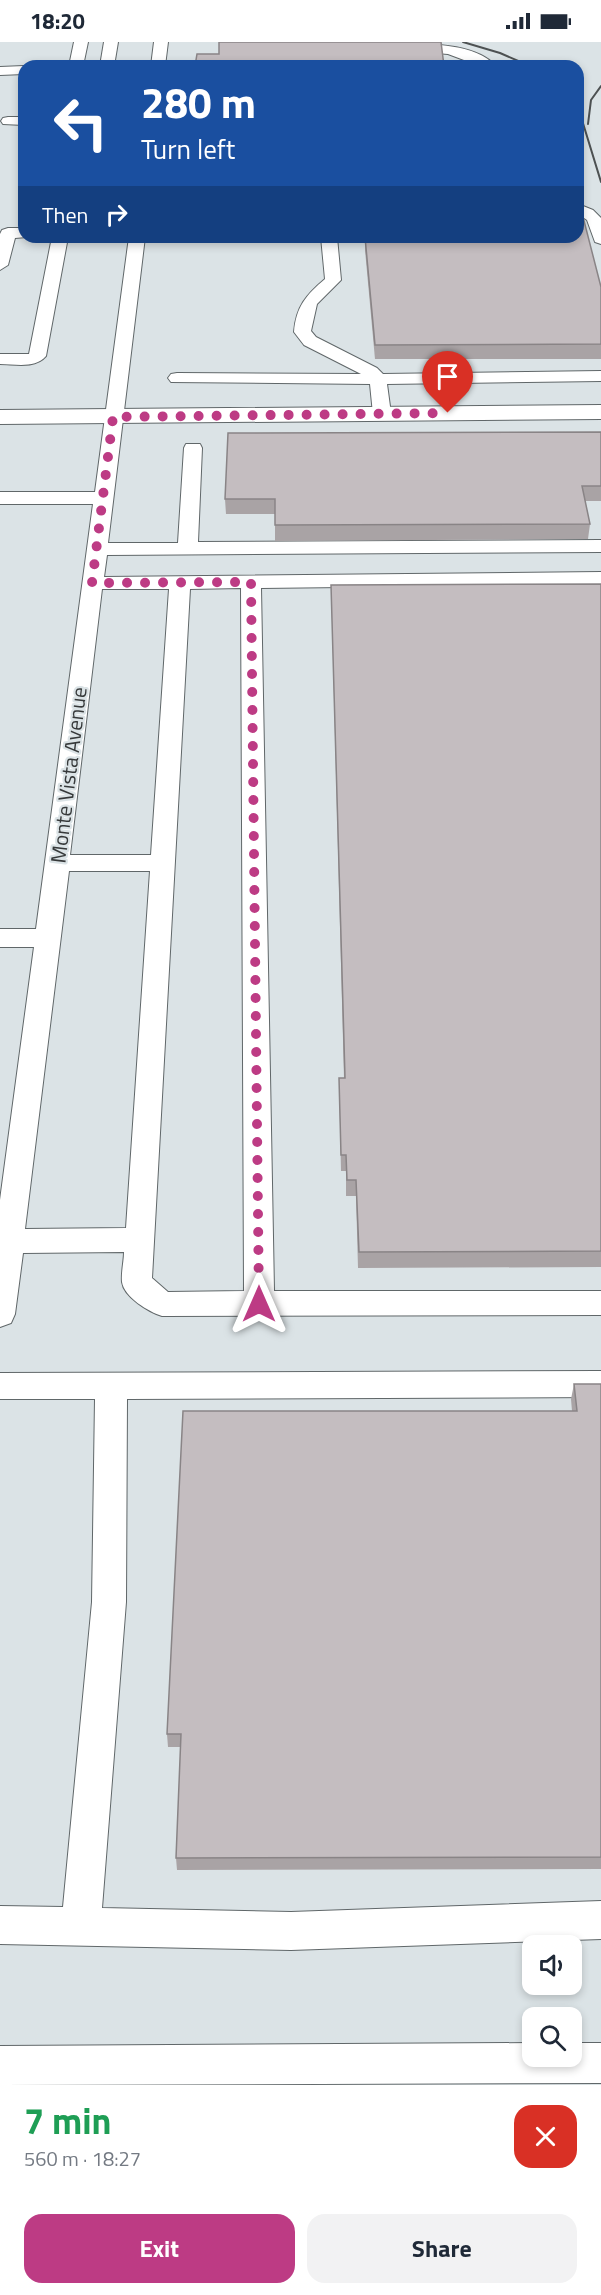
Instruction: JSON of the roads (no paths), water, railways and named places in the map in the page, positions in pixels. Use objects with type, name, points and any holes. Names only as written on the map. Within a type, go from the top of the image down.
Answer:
[{"type":"main road","points":[[0,417],[601,412]]},
{"type":"street","points":[[77,60],[81,42]]},
{"type":"street","points":[[108,60],[111,42]]},
{"type":"street","points":[[159,60],[161,42]]},
{"type":"street","points":[[396,46],[448,50],[480,60]]},
{"type":"street","points":[[0,70],[18,70]]},
{"type":"street","points":[[8,121],[18,121]]},
{"type":"street","points":[[584,210],[594,217],[601,239]]},
{"type":"street","points":[[0,266],[8,233],[18,233]]},
{"type":"street","points":[[0,359],[32,359],[37,356],[59,243]]},
{"type":"street","name":"Monte Vista Avenue","points":[[0,1308],[135,243]]},
{"type":"street","points":[[330,243],[333,280],[313,298],[303,311],[302,332],[310,341],[371,372],[378,379],[382,414]]},
{"type":"street","points":[[177,378],[378,379],[601,376]]},
{"type":"street","points":[[188,549],[193,448]]},
{"type":"street","points":[[0,498],[103,498]]},
{"type":"street","points":[[97,549],[601,546]]},
{"type":"street","points":[[92,583],[601,578]]},
{"type":"street","points":[[251,582],[259,1304]]},
{"type":"street","points":[[180,583],[137,1283],[162,1304],[601,1303]]},
{"type":"street","points":[[57,864],[163,863]]},
{"type":"street","points":[[0,938],[48,938]]},
{"type":"street","points":[[9,1241],[140,1240]]},
{"type":"street","points":[[0,1386],[601,1384]]},
{"type":"street","points":[[81,1926],[109,1602],[111,1385]]},
{"type":"street","points":[[0,1925],[291,1931],[601,1920]]},
{"type":"street","points":[[0,2066],[484,2074],[601,2062]]},
{"type":"railway","points":[[463,42],[516,60]]},
{"type":"railway","points":[[588,124],[591,100],[601,86]]},
{"type":"railway","points":[[584,127],[601,182]]}]
